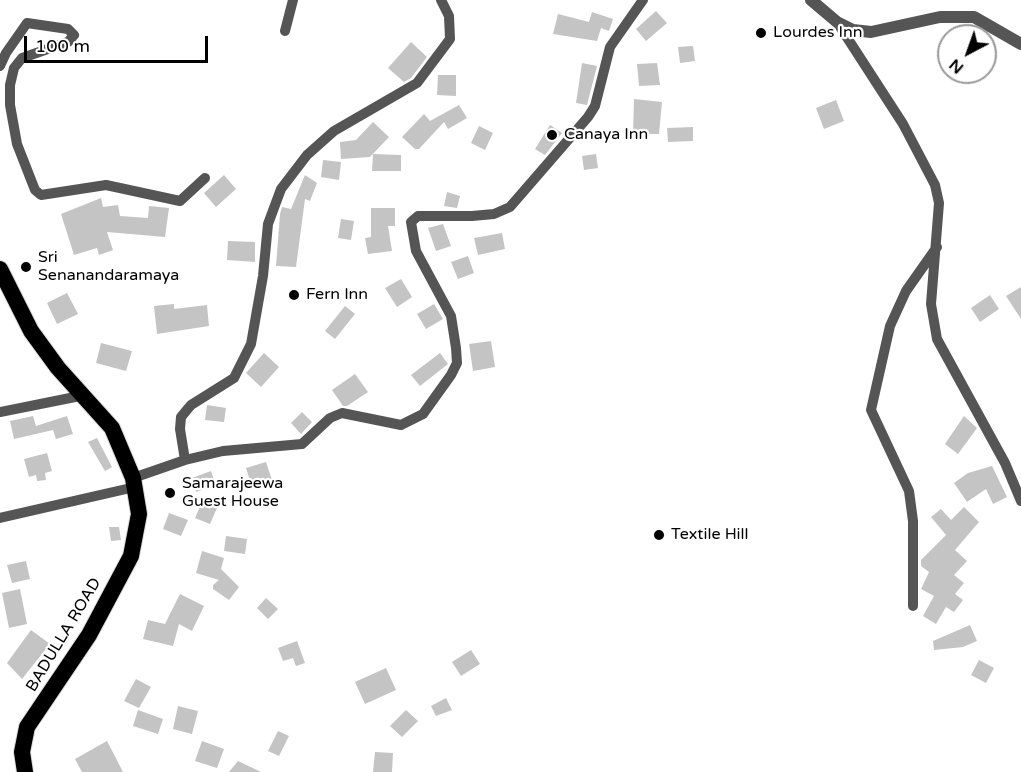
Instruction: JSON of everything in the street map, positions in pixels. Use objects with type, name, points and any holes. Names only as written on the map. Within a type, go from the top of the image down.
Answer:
[{"type":"highway","name":"BADULLA ROAD","points":[[0,269],[31,331],[58,368],[85,395],[112,428],[134,483],[139,514],[132,555],[89,635],[27,727],[22,752],[25,772]]},
{"type":"street","points":[[285,31],[293,0]]},
{"type":"street","points":[[185,460],[180,429],[181,417],[191,405],[234,378],[251,344],[263,276],[268,224],[281,189],[307,155],[334,131],[417,83],[450,39],[448,16],[441,0]]},
{"type":"street","points":[[0,519],[134,483],[185,460],[223,451],[302,444],[330,418],[342,413],[401,425],[423,414],[457,363],[451,316],[416,251],[411,222],[418,216],[494,214],[510,207],[588,117],[595,105],[610,47],[643,0]]},
{"type":"street","points":[[811,0],[837,22],[854,30],[871,32],[940,17],[974,17],[1021,44]]},
{"type":"street","points":[[837,22],[903,124],[935,185],[939,204],[938,246],[931,304],[937,339],[1005,463],[1021,501]]},
{"type":"street","points":[[0,66],[27,23],[68,29],[74,35],[68,42],[22,58],[14,68],[10,85],[10,105],[17,144],[35,190],[40,195],[106,184],[180,201],[205,178]]},
{"type":"street","points":[[913,606],[913,521],[909,491],[871,410],[890,326],[906,291],[938,246]]},
{"type":"street","points":[[0,412],[85,395]]},
{"type":"building","points":[[656,11],[667,23],[646,41],[636,29]]},
{"type":"building","points":[[592,12],[613,19],[609,31],[601,28],[597,41],[553,34],[558,14],[589,22]]},
{"type":"building","points":[[411,42],[427,57],[411,78],[404,82],[388,68]]},
{"type":"building","points":[[693,46],[695,61],[680,63],[678,47]]},
{"type":"building","points":[[582,63],[597,66],[587,105],[576,103]]},
{"type":"building","points":[[657,63],[660,85],[639,86],[637,64]]},
{"type":"building","points":[[438,75],[456,75],[456,96],[437,95]]},
{"type":"building","points":[[634,99],[662,102],[659,134],[633,134]]},
{"type":"building","points":[[836,100],[844,121],[824,129],[816,108]]},
{"type":"building","points":[[459,105],[467,118],[448,129],[444,122],[419,149],[415,149],[402,137],[424,114],[430,121]]},
{"type":"building","points":[[373,122],[389,137],[370,157],[341,159],[340,142],[356,140]]},
{"type":"building","points":[[550,125],[562,133],[545,155],[535,149]]},
{"type":"building","points":[[479,126],[493,133],[485,150],[471,143]]},
{"type":"building","points":[[693,127],[693,141],[668,142],[667,128]]},
{"type":"building","points":[[373,154],[401,155],[401,171],[372,171]]},
{"type":"building","points":[[596,154],[598,168],[584,170],[582,156]]},
{"type":"building","points":[[323,160],[341,162],[339,180],[321,177]]},
{"type":"building","points":[[224,175],[236,189],[216,207],[204,193]]},
{"type":"building","points":[[305,175],[317,183],[310,201],[305,199],[296,267],[276,266],[282,207],[291,209]]},
{"type":"building","points":[[447,192],[460,196],[457,208],[444,206]]},
{"type":"building","points":[[101,198],[103,207],[118,205],[120,216],[148,218],[149,206],[169,208],[165,237],[107,232],[113,250],[99,255],[97,248],[74,255],[61,214]]},
{"type":"building","points":[[371,208],[395,208],[395,226],[388,226],[392,251],[368,254],[365,238],[371,237]]},
{"type":"building","points":[[341,219],[354,221],[351,240],[338,238]]},
{"type":"building","points":[[443,224],[451,246],[436,251],[428,228]]},
{"type":"building","points":[[502,233],[505,249],[478,255],[474,238]]},
{"type":"building","points":[[228,241],[255,242],[255,262],[227,260]]},
{"type":"building","points":[[468,256],[474,273],[458,279],[451,262]]},
{"type":"building","points":[[401,279],[412,297],[397,307],[385,288]]},
{"type":"building","points":[[1021,287],[1021,319],[1006,296]]},
{"type":"building","points":[[67,293],[78,314],[57,324],[47,303]]},
{"type":"building","points":[[990,295],[999,309],[980,322],[971,308]]},
{"type":"building","points":[[174,304],[174,309],[207,305],[209,326],[157,334],[154,306]]},
{"type":"building","points":[[434,304],[443,319],[426,329],[417,314]]},
{"type":"building","points":[[345,306],[355,314],[335,339],[325,331]]},
{"type":"building","points":[[491,341],[495,367],[473,371],[469,344]]},
{"type":"building","points":[[101,343],[132,351],[126,371],[96,363]]},
{"type":"building","points":[[264,353],[279,367],[261,387],[246,373]]},
{"type":"building","points":[[440,353],[448,364],[420,386],[411,375]]},
{"type":"building","points":[[355,374],[368,392],[347,406],[343,406],[332,390]]},
{"type":"building","points":[[207,405],[226,408],[224,422],[205,420]]},
{"type":"building","points":[[302,412],[312,422],[301,434],[291,423]]},
{"type":"building","points":[[33,416],[36,426],[67,416],[73,434],[56,439],[53,430],[14,439],[10,421]]},
{"type":"building","points":[[964,416],[977,428],[958,454],[945,444]]},
{"type":"building","points":[[97,438],[112,467],[105,471],[88,442]]},
{"type":"building","points":[[47,453],[52,471],[45,473],[46,480],[37,481],[36,475],[29,477],[24,459]]},
{"type":"building","points":[[266,462],[272,480],[252,487],[246,468]]},
{"type":"building","points":[[992,466],[1007,497],[993,504],[986,489],[967,502],[954,483],[968,473]]},
{"type":"building","points":[[211,471],[216,485],[196,492],[192,478]]},
{"type":"building","points":[[202,502],[217,508],[210,524],[195,518]]},
{"type":"building","points":[[964,507],[979,522],[955,550],[967,561],[954,575],[964,583],[955,594],[963,600],[954,612],[946,607],[936,624],[923,616],[934,596],[921,589],[929,572],[921,566],[921,560],[946,535],[931,517],[941,509],[951,520]]},
{"type":"building","points":[[169,513],[188,520],[181,536],[163,529]]},
{"type":"building","points":[[109,527],[119,527],[121,540],[111,541]]},
{"type":"building","points":[[226,536],[247,539],[245,554],[224,551]]},
{"type":"building","points":[[202,551],[224,558],[221,569],[239,587],[229,600],[213,589],[213,585],[219,580],[196,573]]},
{"type":"building","points":[[26,561],[30,579],[12,583],[7,565]]},
{"type":"building","points":[[20,589],[27,624],[9,628],[2,593]]},
{"type":"building","points":[[180,594],[204,606],[192,631],[179,624],[173,646],[143,639],[148,620],[165,624]]},
{"type":"building","points":[[266,598],[278,609],[268,619],[257,608]]},
{"type":"building","points":[[970,625],[977,641],[963,647],[934,650],[933,641]]},
{"type":"building","points":[[31,630],[50,644],[22,679],[7,663]]},
{"type":"building","points":[[297,641],[305,663],[296,666],[293,658],[283,661],[278,648]]},
{"type":"building","points":[[471,650],[480,664],[461,676],[452,662]]},
{"type":"building","points":[[979,660],[994,668],[986,683],[971,675]]},
{"type":"building","points":[[386,668],[396,690],[365,704],[355,682]]},
{"type":"building","points":[[136,679],[151,687],[139,708],[124,701]]},
{"type":"building","points":[[446,698],[452,710],[436,716],[431,706]]},
{"type":"building","points":[[178,706],[198,711],[192,734],[173,729]]},
{"type":"building","points":[[138,710],[163,719],[158,734],[133,726]]},
{"type":"building","points":[[406,710],[418,721],[402,737],[390,726]]},
{"type":"building","points":[[278,731],[289,736],[279,756],[268,751]]},
{"type":"building","points":[[107,741],[123,772],[82,772],[75,759]]},
{"type":"building","points":[[202,741],[224,749],[217,768],[195,761]]},
{"type":"building","points":[[375,752],[393,753],[392,772],[373,772]]},
{"type":"building","points":[[238,761],[261,772],[229,772]]},
{"type":"place","name":"Lourdes Inn","points":[[761,33]]},
{"type":"place","name":"Canaya Inn","points":[[552,135]]},
{"type":"place","name":"Sri Senanandaramaya","points":[[26,267]]},
{"type":"place","name":"Fern Inn","points":[[294,295]]},
{"type":"place","name":"Samarajeewa Guest House","points":[[170,493]]},
{"type":"place","name":"Textile Hill","points":[[659,535]]}]
